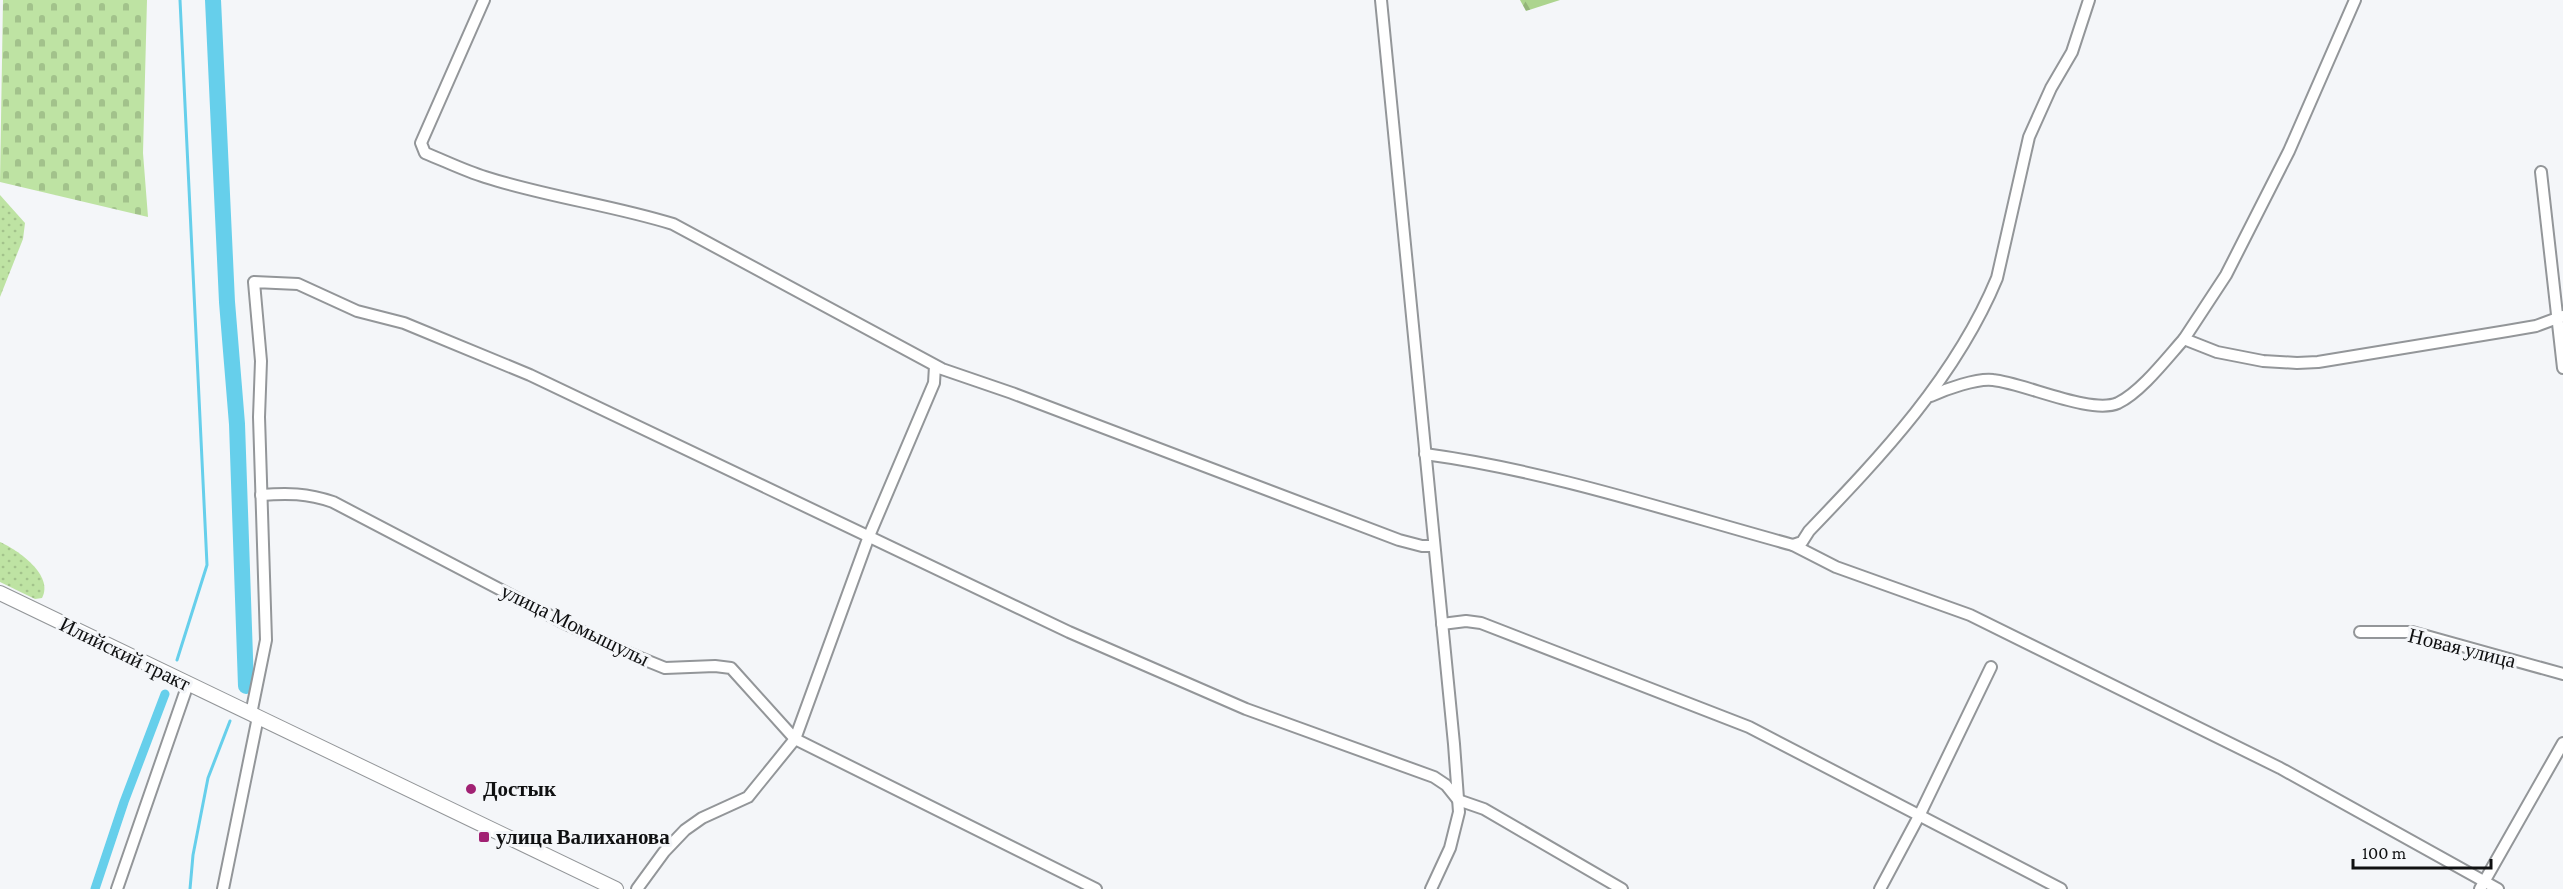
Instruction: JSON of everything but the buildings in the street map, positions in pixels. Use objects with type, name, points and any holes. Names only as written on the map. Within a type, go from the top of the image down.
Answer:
[{"type":"main road","name":"Илийский тракт","points":[[0,593],[254,715]]},
{"type":"main road","points":[[254,715],[616,889]]},
{"type":"street","points":[[484,0],[421,143],[425,153],[485,177],[605,208],[634,212],[673,224],[935,366],[1399,540],[1422,546],[1434,546]]},
{"type":"street","points":[[1381,0],[1458,800],[1458,812],[1450,848],[1431,889]]},
{"type":"street","points":[[1793,545],[1802,542],[1809,531],[1869,469],[1930,396],[1988,299],[1997,278],[2029,137],[2051,88],[2072,52],[2089,0]]},
{"type":"street","points":[[1930,396],[1944,389],[1992,380],[2104,406],[2115,405],[2124,400],[2146,380],[2184,339],[2226,275],[2280,169],[2355,0]]},
{"type":"street","points":[[2541,172],[2560,316],[2563,368]]},
{"type":"street","points":[[223,889],[245,788],[266,640],[259,417],[261,361],[254,282],[276,281],[298,284],[357,311],[404,323],[530,375],[1069,632],[1246,709],[1434,777],[1446,785],[1458,800],[1484,809],[1622,889]]},
{"type":"street","points":[[2184,339],[2217,352],[2263,361],[2319,362],[2536,326],[2560,316]]},
{"type":"street","points":[[637,889],[664,852],[685,830],[702,818],[748,797],[795,739],[869,536],[934,383],[935,366]]},
{"type":"street","points":[[1425,454],[1476,461],[1560,481],[1793,545],[1836,567],[1970,615],[2280,768],[2482,886],[2498,889]]},
{"type":"street","name":"улица Момышулы","points":[[261,495],[294,492],[333,502],[567,624],[665,668],[715,666],[731,668],[795,739],[1096,889]]},
{"type":"street","points":[[1442,624],[1466,621],[1481,623],[1749,727],[2061,889]]},
{"type":"street","name":"Новая улица","points":[[2360,632],[2412,632],[2563,674]]},
{"type":"street","points":[[1880,889],[1919,816],[1991,667]]},
{"type":"street","points":[[117,889],[188,684]]},
{"type":"street","points":[[2482,886],[2563,743]]},
{"type":"green space","points":[[3,0],[147,0],[143,153],[148,217],[0,182]]},
{"type":"green space","points":[[1520,0],[1560,0],[1526,11]]},
{"type":"green space","points":[[0,195],[25,223],[23,239],[0,297]]},
{"type":"green space","points":[[0,542],[24,557],[39,572],[44,589],[42,598],[35,599],[0,582]]},
{"type":"waterway","points":[[177,660],[207,565],[180,0]]},
{"type":"waterway","points":[[213,0],[227,302],[237,424],[246,686]]},
{"type":"waterway","points":[[95,889],[124,802],[165,694]]},
{"type":"waterway","points":[[190,889],[193,855],[208,778],[230,721]]},
{"type":"place","name":"Достык","points":[[471,789]]},
{"type":"place","name":"улица Валиханова","points":[[484,837]]}]
